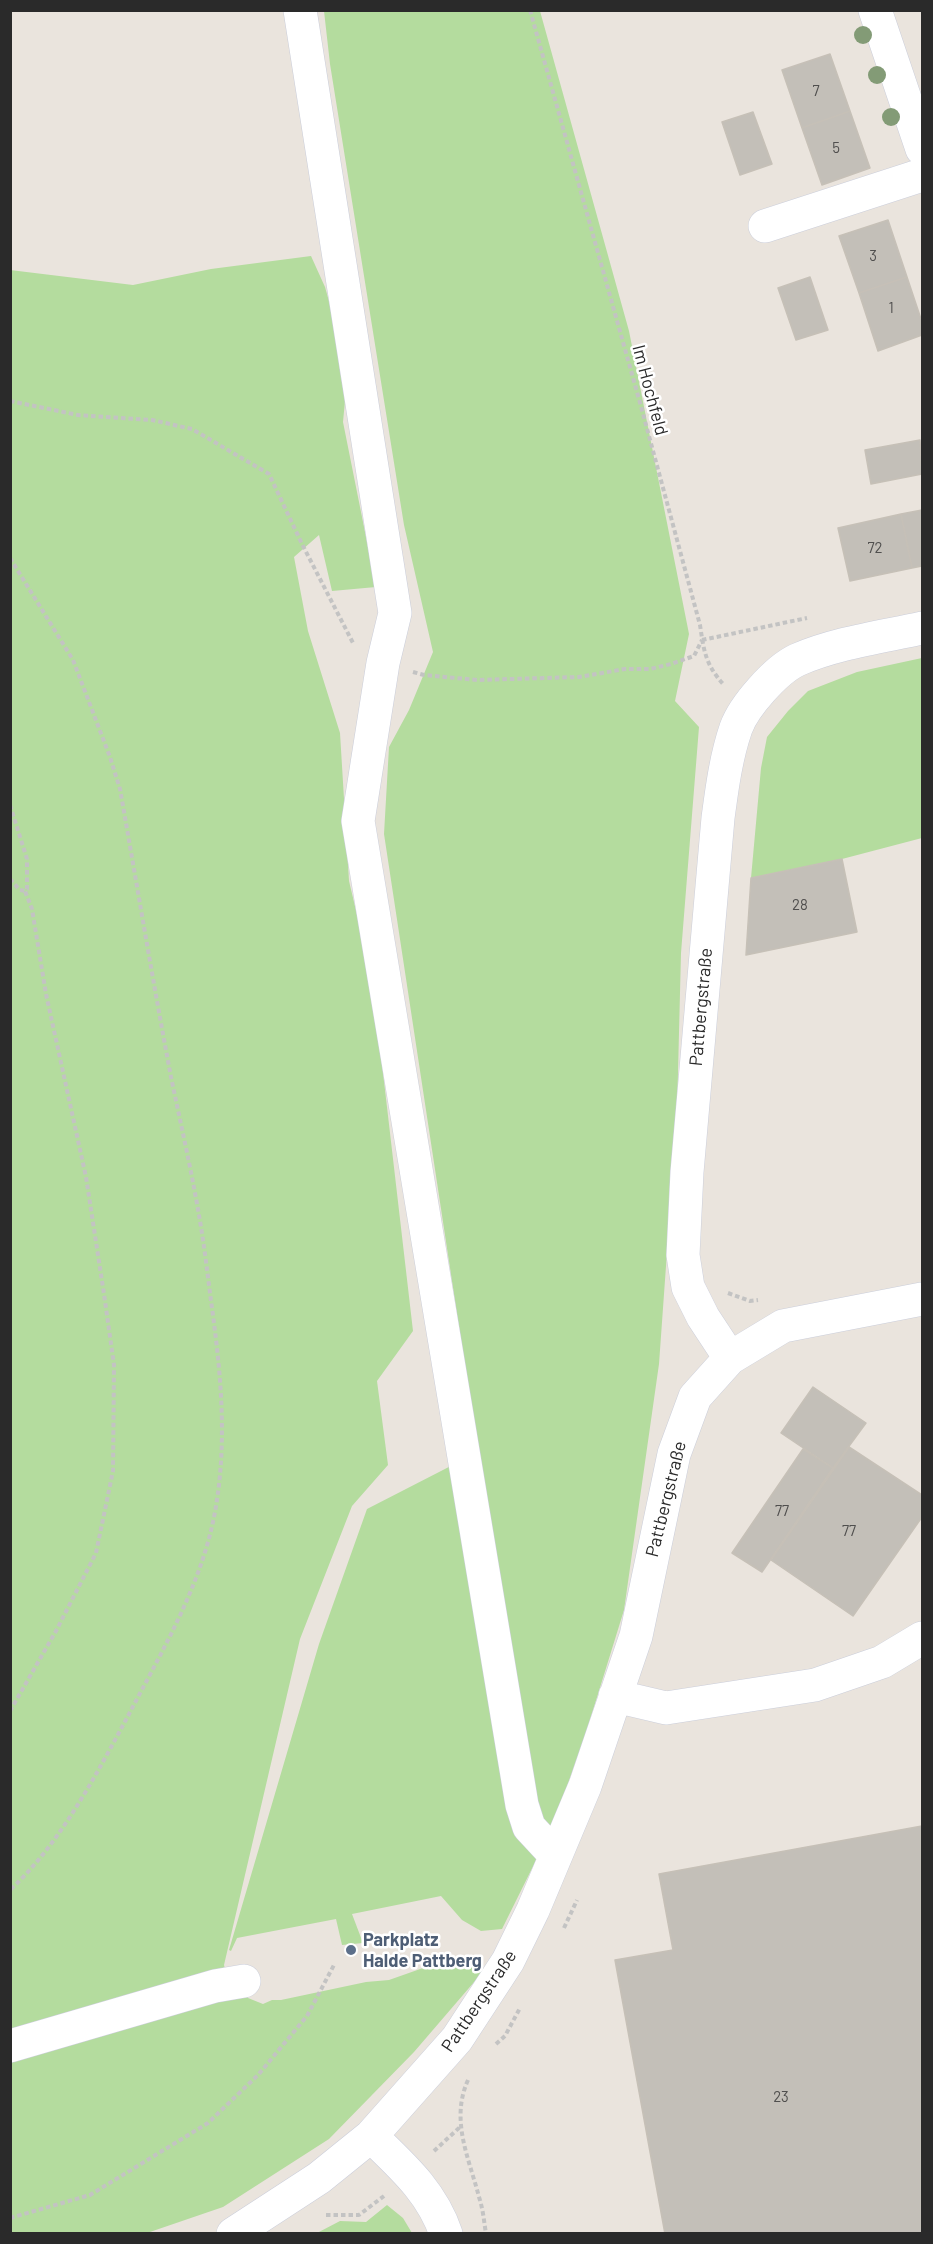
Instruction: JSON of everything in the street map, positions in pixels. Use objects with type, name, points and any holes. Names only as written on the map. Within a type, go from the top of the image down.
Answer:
[{"type":"street","points":[[300,10],[395,613],[383,663],[358,821],[522,1804],[530,1827],[555,1855]]},
{"type":"street","points":[[875,10],[922,149]]},
{"type":"street","points":[[765,226],[922,176]]},
{"type":"street","name":"Pattbergstraße","points":[[233,2234],[319,2178],[371,2136],[458,2039],[508,1961],[533,1910],[585,1786],[636,1636],[674,1454],[696,1397],[730,1358],[703,1317],[688,1287],[683,1255],[691,1125],[718,818],[726,765],[737,726],[749,704],[766,685],[795,661],[827,649],[922,628]]},
{"type":"street","points":[[730,1358],[783,1326],[922,1299]]},
{"type":"street","points":[[615,1696],[666,1708],[815,1685],[882,1662],[922,1638]]},
{"type":"street","points":[[10,2046],[215,1986],[244,1981]]},
{"type":"street","points":[[371,2136],[411,2174],[427,2194],[446,2234]]},
{"type":"path","name":"Im Hochfeld","points":[[530,10],[642,410],[702,640]]},
{"type":"path","points":[[10,401],[78,415],[152,420],[192,429],[269,474],[354,644],[383,663],[424,675],[477,680],[579,677],[625,669],[650,669],[694,656],[702,640],[808,618]]},
{"type":"path","points":[[10,558],[73,660],[120,789],[171,1076],[201,1221],[222,1381],[222,1459],[216,1508],[206,1550],[192,1589],[104,1760],[38,1862],[10,1890]]},
{"type":"path","points":[[10,805],[27,859],[28,876],[25,891],[32,909],[46,994],[92,1212],[114,1365],[113,1471],[96,1553],[56,1631],[10,1711]]},
{"type":"path","points":[[10,879],[20,890],[25,891]]},
{"type":"path","points":[[10,2218],[90,2195],[208,2123],[258,2075],[307,2016],[335,1964]]},
{"type":"path","points":[[460,2127],[480,2200],[486,2234]]},
{"type":"green space","points":[[324,11],[540,11],[629,331],[689,634],[675,701],[699,727],[681,953],[677,1112],[659,1364],[624,1610],[585,1736],[553,1826],[502,1929],[481,1931],[462,1920],[441,1896],[352,1914],[363,1943],[342,1945],[336,1919],[237,1938],[231,1951],[229,1950],[319,1644],[367,1509],[478,1452],[384,834],[389,747],[409,710],[433,652],[404,525],[330,64]]},
{"type":"green space","points":[[311,256],[325,287],[348,369],[343,422],[376,587],[332,591],[319,535],[294,557],[308,631],[340,733],[349,881],[372,978],[413,1331],[377,1381],[388,1465],[352,1506],[300,1639],[224,1965],[230,1987],[242,1989],[248,1998],[263,2004],[272,2000],[366,1982],[389,1980],[457,1956],[477,1959],[480,1963],[481,1974],[414,2052],[329,2139],[223,2207],[147,2233],[11,2233],[10,270],[133,285],[211,269]]},
{"type":"green space","points":[[922,658],[922,838],[842,859],[751,878],[761,768],[767,737],[808,691],[857,672]]},
{"type":"green space","points":[[387,2205],[403,2218],[412,2233],[317,2233],[340,2221],[366,2222]]},
{"type":"building","points":[[830,54],[850,111],[802,128],[782,70]]},
{"type":"building","points":[[850,111],[870,168],[822,185],[802,128]]},
{"type":"building","points":[[753,112],[772,164],[740,175],[722,122]]},
{"type":"building","points":[[888,220],[907,277],[859,293],[839,236]]},
{"type":"building","points":[[810,277],[828,330],[796,340],[778,288]]},
{"type":"building","points":[[907,277],[922,322],[922,335],[878,351],[859,293]]},
{"type":"building","points":[[920,440],[922,474],[871,484],[865,450]]},
{"type":"building","points":[[922,510],[922,566],[912,568],[901,514]]},
{"type":"building","points":[[901,514],[912,568],[850,581],[838,528]]},
{"type":"building","points":[[842,859],[857,932],[746,955],[751,878]]},
{"type":"building","points":[[813,1387],[866,1423],[833,1468],[781,1433]]},
{"type":"building","points":[[849,1447],[922,1495],[922,1517],[853,1616],[771,1560]]},
{"type":"building","points":[[803,1449],[833,1468],[762,1572],[732,1553]]},
{"type":"building","points":[[922,1826],[922,2234],[665,2234],[615,1960],[673,1950],[659,1874]]},
{"type":"place","name":"Parkplatz Halde Pattberg","points":[[351,1950]]}]
